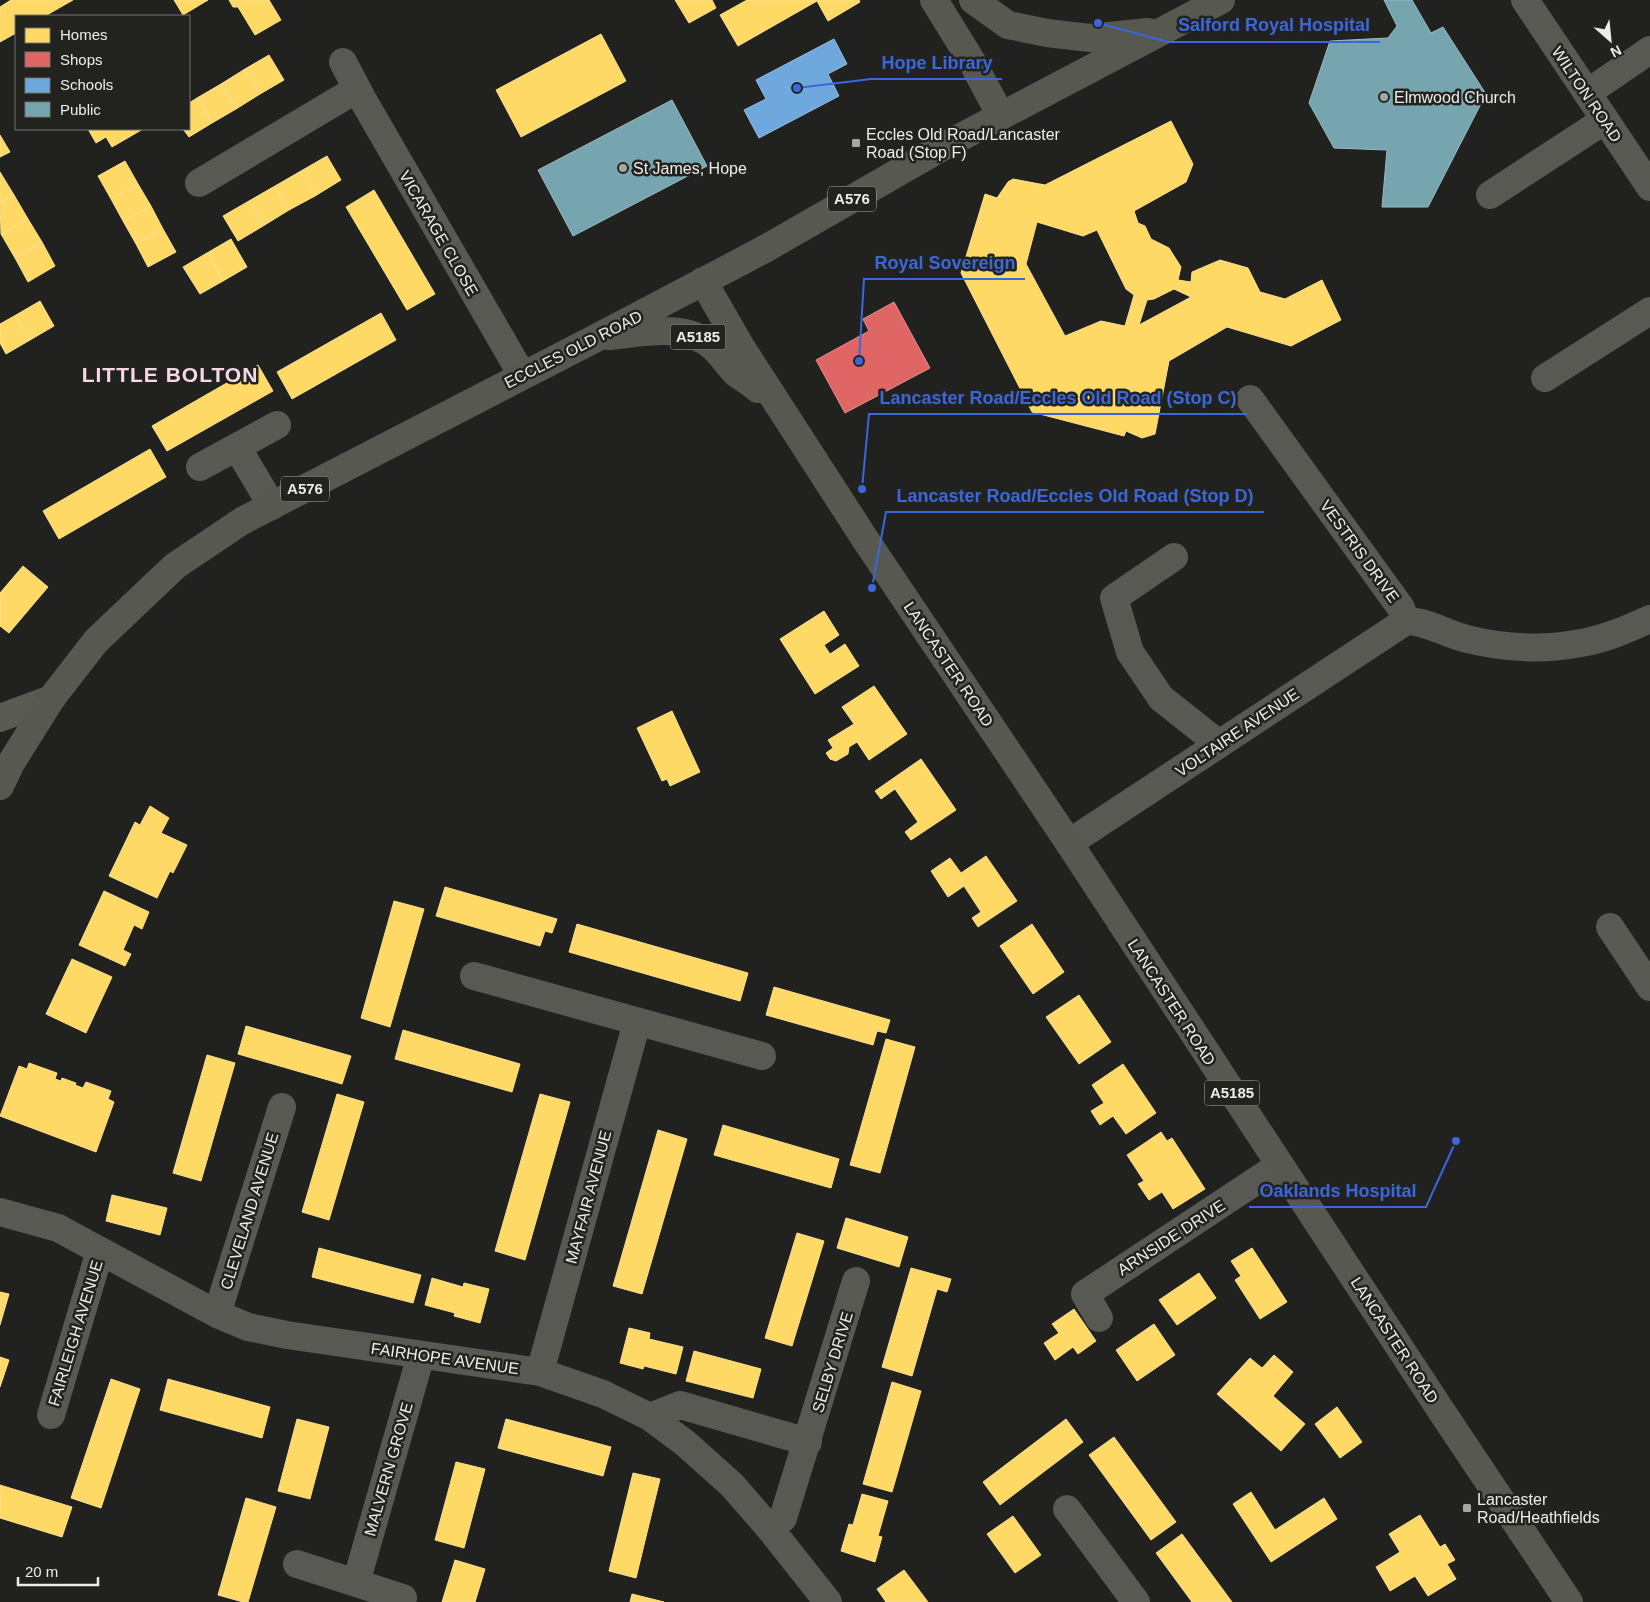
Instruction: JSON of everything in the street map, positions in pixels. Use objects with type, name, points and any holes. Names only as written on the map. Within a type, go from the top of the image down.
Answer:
[{"type":"main road","points":[[934,0],[971,60],[1001,116]]},
{"type":"main road","points":[[973,0],[1008,24],[1047,33],[1090,38],[1162,31]]},
{"type":"main road","name":"ECCLES OLD ROAD","points":[[4,770],[51,700],[96,641],[175,566],[242,521],[522,375],[598,338],[763,250],[944,146],[1221,0]]},
{"type":"main road","name":"LANCASTER ROAD","points":[[703,281],[741,347],[870,547],[1069,843],[1447,1420],[1569,1602]]},
{"type":"main road","name":"LANCASTER ROAD","points":[[598,338],[665,331],[698,336],[713,347],[736,372],[776,402]]},
{"type":"street","name":"WILTON ROAD","points":[[1525,0],[1650,187]]},
{"type":"street","points":[[1586,93],[1650,50]]},
{"type":"street","name":"VICARAGE CLOSE","points":[[343,62],[522,375]]},
{"type":"street","points":[[199,183],[357,89]]},
{"type":"street","points":[[1490,195],[1605,120]]},
{"type":"street","points":[[1545,378],[1650,311]]},
{"type":"street","name":"VESTRIS DRIVE","points":[[1250,399],[1402,608],[1406,621],[1418,621],[1458,637],[1482,643],[1505,646],[1541,646],[1581,643],[1620,633],[1650,619]]},
{"type":"street","points":[[200,467],[277,425]]},
{"type":"street","points":[[237,447],[272,506]]},
{"type":"street","points":[[1174,557],[1114,598],[1130,652],[1161,698],[1219,744]]},
{"type":"street","name":"VOLTAIRE AVENUE","points":[[1069,843],[1406,621]]},
{"type":"street","points":[[0,718],[51,700]]},
{"type":"street","points":[[1610,927],[1650,987]]},
{"type":"street","points":[[474,976],[762,1056]]},
{"type":"street","name":"MAYFAIR AVENUE","points":[[540,1372],[636,1022]]},
{"type":"street","name":"CLEVELAND AVENUE","points":[[217,1314],[282,1107]]},
{"type":"street","name":"ARNSIDE DRIVE","points":[[1099,1318],[1085,1294],[1280,1165]]},
{"type":"street","name":"FAIRHOPE AVENUE","points":[[0,1212],[58,1228],[217,1314],[248,1327],[287,1335],[540,1372],[603,1394],[650,1417],[685,1443],[732,1485],[772,1530],[828,1602]]},
{"type":"street","name":"FAIRLEIGH AVENUE","points":[[51,1415],[100,1251]]},
{"type":"street","name":"SELBY DRIVE","points":[[772,1530],[783,1518],[808,1442],[856,1281]]},
{"type":"street","name":"MALVERN GROVE","points":[[356,1583],[421,1355]]},
{"type":"street","points":[[650,1417],[680,1405],[808,1442]]},
{"type":"street","points":[[1067,1509],[1136,1602]]},
{"type":"street","points":[[297,1564],[403,1598]]},
{"type":"building: Homes","points":[[11,0],[73,0],[47,15],[15,15],[15,34],[0,42],[0,7]]},
{"type":"building: Homes","points":[[174,0],[208,0],[183,15]]},
{"type":"building: Homes","points":[[229,0],[269,0],[281,20],[255,35],[238,7],[233,7]]},
{"type":"building: Homes","points":[[675,0],[712,0],[716,8],[689,23]]},
{"type":"building: Homes","points":[[747,0],[859,0],[860,2],[828,21],[817,1],[738,46],[720,15]]},
{"type":"building: Homes","points":[[601,34],[626,81],[521,137],[496,90]]},
{"type":"building: Homes","points":[[269,55],[284,80],[260,94],[245,69]]},
{"type":"building: Homes","points":[[245,69],[260,94],[236,109],[221,84]]},
{"type":"building: Homes","points":[[221,84],[236,109],[212,123],[197,98]]},
{"type":"building: Homes","points":[[197,98],[212,123],[189,137],[184,130],[190,130],[190,102]]},
{"type":"building: Homes","points":[[1171,121],[1193,164],[1186,182],[1134,211],[1138,223],[1145,226],[1151,239],[1169,248],[1181,267],[1178,280],[1191,282],[1192,272],[1220,260],[1248,268],[1260,292],[1285,299],[1322,280],[1341,320],[1291,346],[1227,327],[1169,361],[1155,434],[1142,438],[1126,431],[1124,436],[1032,412],[961,273],[985,194],[997,198],[1008,182],[1013,179],[1045,185]],"holes":[[[1037,222],[1083,236],[1097,230],[1126,289],[1134,295],[1125,326],[1101,321],[1065,336],[1026,264]],[[1174,289],[1191,297],[1139,325],[1147,300],[1154,299]]]},
{"type":"building: Homes","points":[[89,130],[141,130],[112,147],[106,137],[96,143]]},
{"type":"building: Homes","points":[[0,135],[10,152],[0,157]]},
{"type":"building: Homes","points":[[327,156],[341,180],[315,196],[301,171]]},
{"type":"building: Homes","points":[[125,161],[138,184],[111,199],[98,176]]},
{"type":"building: Homes","points":[[301,171],[315,196],[289,210],[275,186]]},
{"type":"building: Homes","points":[[0,172],[14,195],[0,203]]},
{"type":"building: Homes","points":[[138,184],[151,206],[123,221],[111,199]]},
{"type":"building: Homes","points":[[275,186],[289,210],[263,226],[249,201]]},
{"type":"building: Homes","points":[[374,190],[435,294],[407,310],[346,207]]},
{"type":"building: Homes","points":[[14,195],[28,219],[1,234],[0,203]]},
{"type":"building: Homes","points":[[249,201],[263,226],[238,241],[223,216]]},
{"type":"building: Homes","points":[[151,206],[163,229],[136,244],[123,221]]},
{"type":"building: Homes","points":[[28,219],[42,242],[15,258],[1,234]]},
{"type":"building: Homes","points":[[163,229],[176,252],[148,267],[136,244]]},
{"type":"building: Homes","points":[[231,239],[247,267],[223,281],[207,253]]},
{"type":"building: Homes","points":[[42,242],[55,266],[28,282],[15,258]]},
{"type":"building: Homes","points":[[207,253],[223,281],[200,294],[183,267]]},
{"type":"building: Homes","points":[[40,301],[54,326],[30,340],[16,315]]},
{"type":"building: Homes","points":[[381,313],[396,340],[292,399],[277,372]]},
{"type":"building: Homes","points":[[16,315],[30,340],[6,354],[0,343],[0,324]]},
{"type":"building: Homes","points":[[258,365],[273,391],[167,451],[152,426]]},
{"type":"building: Homes","points":[[150,449],[166,477],[59,539],[43,511]]},
{"type":"building: Homes","points":[[23,566],[48,587],[9,633],[0,626],[0,593]]},
{"type":"building: Homes","points":[[824,611],[839,635],[824,645],[830,654],[845,644],[859,666],[815,694],[780,639]]},
{"type":"building: Homes","points":[[874,686],[907,734],[869,760],[857,742],[849,747],[848,754],[836,761],[830,759],[826,753],[833,748],[828,740],[854,724],[842,707]]},
{"type":"building: Homes","points":[[672,711],[700,772],[670,786],[667,779],[662,781],[637,728]]},
{"type":"building: Homes","points":[[921,759],[956,810],[911,840],[905,832],[918,822],[895,789],[881,799],[875,791]]},
{"type":"building: Homes","points":[[150,806],[169,818],[161,833],[187,845],[173,873],[170,871],[157,898],[109,876],[135,822],[140,825]]},
{"type":"building: Homes","points":[[986,856],[1017,901],[978,927],[972,918],[981,912],[964,886],[948,897],[931,871],[950,858],[961,873]]},
{"type":"building: Homes","points":[[445,887],[557,919],[552,933],[545,931],[540,946],[436,916]]},
{"type":"building: Homes","points":[[104,891],[149,912],[142,929],[134,925],[123,950],[131,954],[125,966],[79,945]]},
{"type":"building: Homes","points":[[394,901],[424,909],[390,1027],[361,1018]]},
{"type":"building: Homes","points":[[577,924],[748,973],[740,1001],[569,952]]},
{"type":"building: Homes","points":[[1032,924],[1064,972],[1033,994],[1000,946]]},
{"type":"building: Homes","points":[[72,959],[112,977],[86,1033],[46,1014]]},
{"type":"building: Homes","points":[[774,987],[890,1020],[886,1033],[877,1031],[873,1045],[766,1015]]},
{"type":"building: Homes","points":[[1079,995],[1111,1042],[1079,1064],[1046,1017]]},
{"type":"building: Homes","points":[[246,1026],[351,1056],[342,1084],[238,1054]]},
{"type":"building: Homes","points":[[403,1030],[520,1064],[512,1092],[395,1059]]},
{"type":"building: Homes","points":[[886,1039],[915,1047],[880,1173],[850,1165]]},
{"type":"building: Homes","points":[[207,1055],[235,1063],[201,1181],[173,1173]]},
{"type":"building: Homes","points":[[29,1063],[57,1073],[55,1079],[61,1081],[62,1078],[76,1083],[75,1085],[83,1088],[86,1082],[111,1091],[108,1099],[114,1102],[96,1152],[0,1116],[19,1066],[27,1069]]},
{"type":"building: Homes","points":[[1123,1064],[1156,1113],[1126,1134],[1113,1116],[1100,1125],[1091,1111],[1104,1103],[1092,1085]]},
{"type":"building: Homes","points":[[337,1094],[364,1102],[329,1220],[302,1212]]},
{"type":"building: Homes","points":[[540,1094],[570,1102],[525,1260],[495,1251]]},
{"type":"building: Homes","points":[[723,1125],[839,1159],[831,1188],[714,1155]]},
{"type":"building: Homes","points":[[658,1130],[687,1139],[642,1294],[613,1286]]},
{"type":"building: Homes","points":[[1161,1132],[1167,1141],[1172,1138],[1205,1189],[1173,1209],[1162,1192],[1149,1200],[1138,1184],[1144,1181],[1127,1155]]},
{"type":"building: Homes","points":[[112,1195],[167,1208],[160,1235],[106,1221]]},
{"type":"building: Homes","points":[[846,1218],[908,1237],[899,1267],[837,1248]]},
{"type":"building: Homes","points":[[797,1233],[824,1241],[792,1346],[765,1338]]},
{"type":"building: Homes","points":[[319,1248],[421,1275],[413,1303],[312,1277]]},
{"type":"building: Homes","points":[[1252,1248],[1287,1302],[1260,1319],[1235,1280],[1241,1276],[1231,1261]]},
{"type":"building: Homes","points":[[911,1268],[951,1279],[947,1292],[937,1289],[912,1376],[882,1367]]},
{"type":"building: Homes","points":[[1199,1273],[1216,1298],[1177,1325],[1159,1300]]},
{"type":"building: Homes","points":[[432,1278],[463,1287],[464,1283],[489,1289],[480,1323],[454,1316],[455,1313],[425,1305]]},
{"type":"building: Homes","points":[[0,1292],[9,1294],[0,1325]]},
{"type":"building: Homes","points":[[1074,1309],[1096,1341],[1078,1354],[1073,1347],[1055,1360],[1044,1343],[1059,1333],[1052,1324]]},
{"type":"building: Homes","points":[[1154,1324],[1175,1355],[1137,1381],[1116,1350]]},
{"type":"building: Homes","points":[[629,1328],[650,1333],[649,1339],[683,1347],[676,1374],[644,1366],[643,1369],[620,1363]]},
{"type":"building: Homes","points":[[694,1351],[761,1369],[753,1398],[686,1381]]},
{"type":"building: Homes","points":[[1274,1355],[1293,1372],[1273,1396],[1305,1424],[1281,1451],[1217,1394],[1250,1358],[1262,1368]]},
{"type":"building: Homes","points":[[0,1357],[9,1360],[0,1387]]},
{"type":"building: Homes","points":[[111,1379],[140,1389],[101,1508],[71,1498]]},
{"type":"building: Homes","points":[[168,1379],[270,1407],[262,1438],[160,1410]]},
{"type":"building: Homes","points":[[892,1382],[921,1391],[892,1492],[863,1484]]},
{"type":"building: Homes","points":[[1337,1407],[1362,1442],[1340,1458],[1315,1424]]},
{"type":"building: Homes","points":[[297,1419],[329,1427],[310,1499],[278,1491]]},
{"type":"building: Homes","points":[[506,1419],[611,1447],[603,1476],[498,1448]]},
{"type":"building: Homes","points":[[1066,1419],[1083,1442],[1000,1505],[983,1482]]},
{"type":"building: Homes","points":[[1114,1437],[1176,1522],[1151,1540],[1089,1455]]},
{"type":"building: Homes","points":[[456,1462],[485,1469],[464,1548],[435,1540]]},
{"type":"building: Homes","points":[[633,1473],[660,1479],[636,1578],[609,1571]]},
{"type":"building: Homes","points":[[0,1485],[72,1507],[62,1537],[0,1518]]},
{"type":"building: Homes","points":[[1251,1492],[1275,1530],[1324,1498],[1337,1519],[1271,1562],[1233,1504]]},
{"type":"building: Homes","points":[[862,1494],[888,1501],[878,1536],[882,1537],[875,1562],[841,1551],[849,1524],[853,1525]]},
{"type":"building: Homes","points":[[246,1498],[276,1507],[248,1602],[243,1602],[218,1595]]},
{"type":"building: Homes","points":[[1420,1515],[1440,1547],[1445,1544],[1455,1560],[1447,1564],[1456,1579],[1428,1596],[1415,1576],[1390,1591],[1376,1567],[1400,1552],[1389,1534]]},
{"type":"building: Homes","points":[[1013,1516],[1041,1555],[1015,1573],[987,1534]]},
{"type":"building: Homes","points":[[1182,1534],[1232,1602],[1192,1602],[1156,1553]]},
{"type":"building: Homes","points":[[455,1560],[485,1569],[475,1602],[442,1602]]},
{"type":"building: Homes","points":[[904,1570],[928,1602],[886,1602],[877,1589]]},
{"type":"building: Homes","points":[[632,1594],[664,1602],[630,1602]]},
{"type":"building: Shops","points":[[894,302],[930,368],[845,413],[816,360],[869,331],[863,319]]},
{"type":"building: Schools","points":[[834,39],[847,64],[828,74],[839,96],[759,138],[744,110],[766,99],[756,80]]},
{"type":"building: Public","points":[[1384,0],[1412,0],[1431,33],[1443,27],[1486,94],[1428,207],[1382,207],[1387,150],[1334,148],[1309,103],[1330,41],[1388,38],[1397,26]]},
{"type":"building: Public","name":"St James, Hope","points":[[672,100],[707,166],[573,236],[538,170]]},
{"type":"place","name":"Salford Royal Hospital","points":[[1098,23]]},
{"type":"place","name":"Hope Library","points":[[797,88]]},
{"type":"place","name":"Elmwood Church","points":[[1384,97]]},
{"type":"place","name":"Eccles Old Road/Lancaster Road (Stop F)","points":[[856,143]]},
{"type":"place","name":"St James, Hope","points":[[623,168]]},
{"type":"place","name":"Royal Sovereign","points":[[859,361]]},
{"type":"place","name":"Lancaster Road/Eccles Old Road (Stop C)","points":[[862,489]]},
{"type":"place","name":"Lancaster Road/Eccles Old Road (Stop D)","points":[[872,588]]},
{"type":"place","name":"Oaklands Hospital","points":[[1456,1141]]},
{"type":"place","name":"Lancaster Road/Heathfields","points":[[1467,1508]]},
{"type":"district","name":"LITTLE BOLTON","points":[[170,375]]}]
